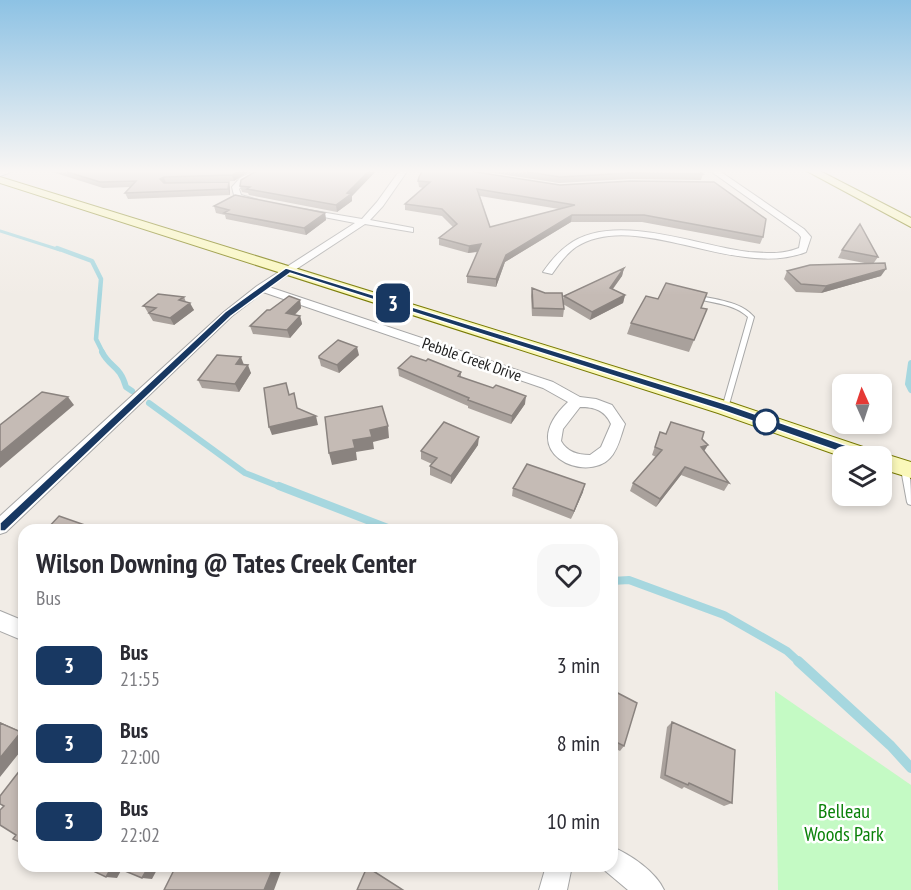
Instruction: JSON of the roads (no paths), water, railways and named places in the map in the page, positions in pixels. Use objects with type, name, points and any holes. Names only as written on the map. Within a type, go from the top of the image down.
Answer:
[{"type":"street","points":[[101,212],[725,408],[835,446]]},
{"type":"street","points":[[309,212],[410,230]]},
{"type":"street","points":[[0,527],[228,314],[261,288],[364,221],[373,212]]},
{"type":"street","points":[[548,272],[574,244],[593,237],[610,235],[645,235],[756,257],[801,252],[806,247],[806,237],[801,231],[770,212]]},
{"type":"street","points":[[889,212],[911,223]]},
{"type":"street","name":"Pebble Creek Drive","points":[[261,288],[548,385],[577,402],[603,405],[615,414],[618,424],[605,455],[593,461],[574,460],[567,457],[561,453],[555,441],[554,432],[570,407],[577,402]]},
{"type":"street","points":[[892,465],[908,470]]},
{"type":"street","points":[[0,621],[18,628]]},
{"type":"street","points":[[618,865],[650,890]]},
{"type":"street","points":[[553,890],[558,872]]},
{"type":"lane","points":[[687,295],[741,309],[748,312],[751,317],[725,408]]},
{"type":"lane","points":[[908,470],[911,502]]},
{"type":"waterway","points":[[0,231],[60,250]]},
{"type":"waterway","points":[[57,248],[92,261],[101,279],[96,339],[103,353]]},
{"type":"waterway","points":[[102,352],[121,374],[126,387],[132,391]]},
{"type":"waterway","points":[[911,363],[908,384],[911,390]]},
{"type":"waterway","points":[[149,403],[245,473],[283,488]]},
{"type":"waterway","points":[[279,486],[377,524]]},
{"type":"waterway","points":[[618,581],[629,580],[724,615],[787,651],[800,663]]},
{"type":"waterway","points":[[798,661],[891,746],[911,768]]},
{"type":"park label","name":"Belleau Woods Park","points":[[844,822]]}]
